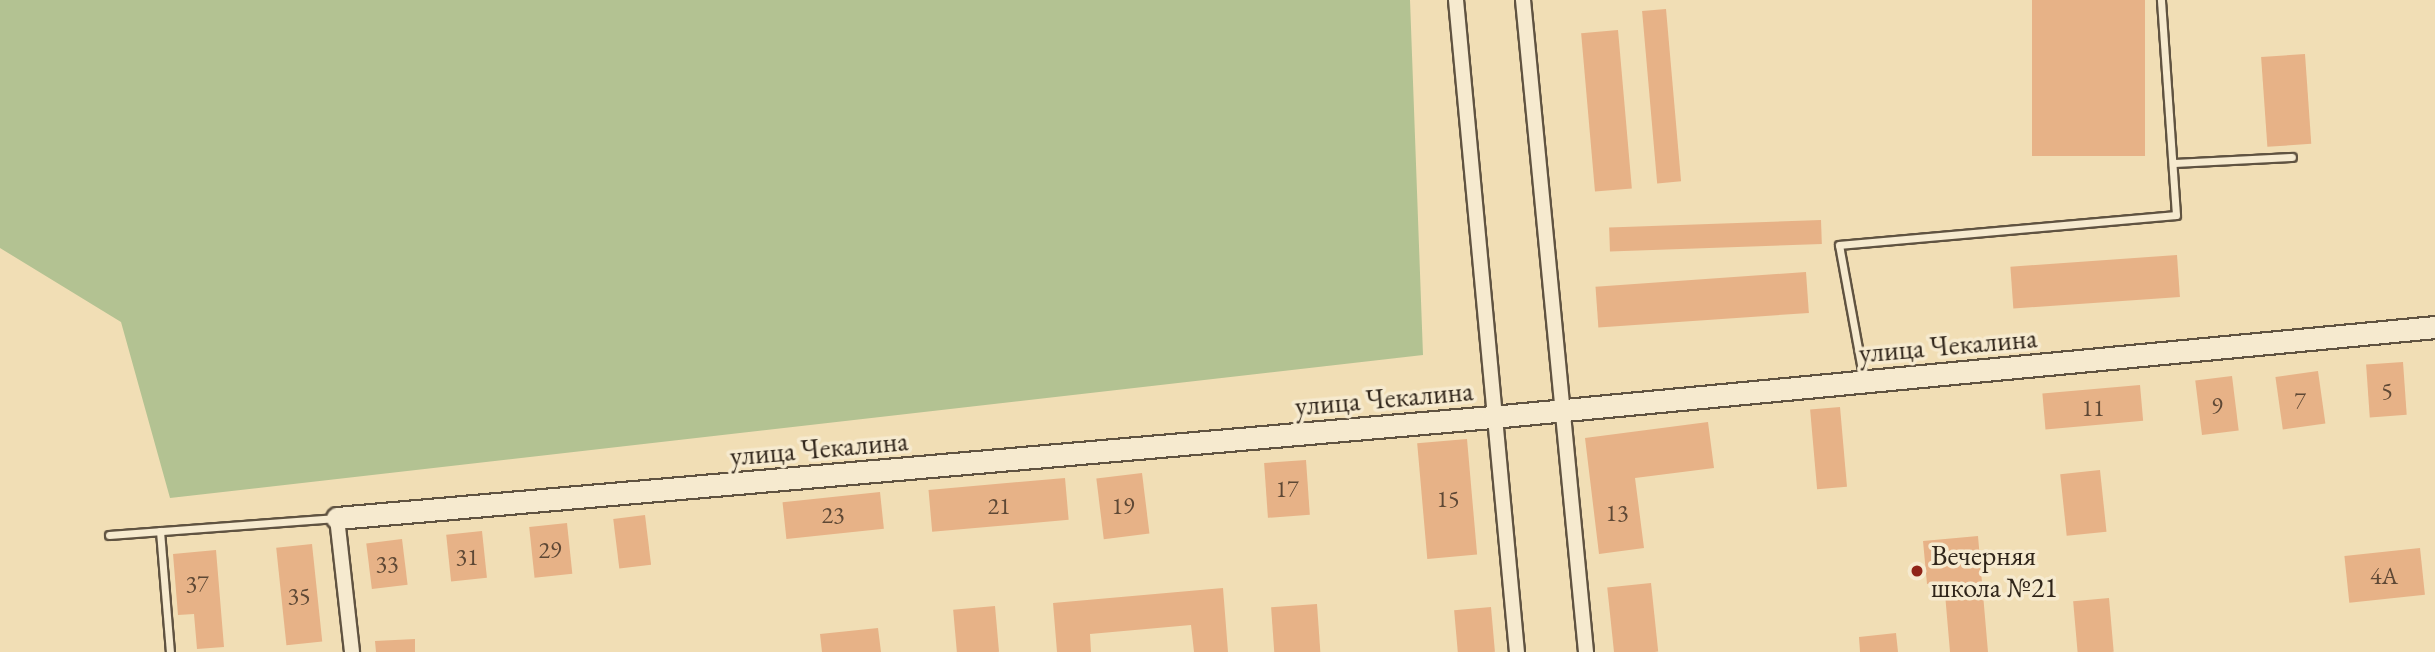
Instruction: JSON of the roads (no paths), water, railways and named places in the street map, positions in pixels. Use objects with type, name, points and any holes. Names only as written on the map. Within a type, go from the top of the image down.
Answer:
[{"type":"main road","name":"улица Чекалина","points":[[337,518],[1493,417],[2435,327]]},
{"type":"street","points":[[1456,0],[1517,652]]},
{"type":"street","points":[[1523,0],[1586,652]]},
{"type":"street","points":[[337,518],[352,652]]},
{"type":"lane","points":[[1864,381],[1839,245],[2176,215],[2161,0]]},
{"type":"lane","points":[[2173,163],[2292,157]]},
{"type":"lane","points":[[109,535],[337,518]]},
{"type":"lane","points":[[160,531],[170,652]]},
{"type":"place","name":"Вечерняя школа №21","points":[[1917,571]]}]
